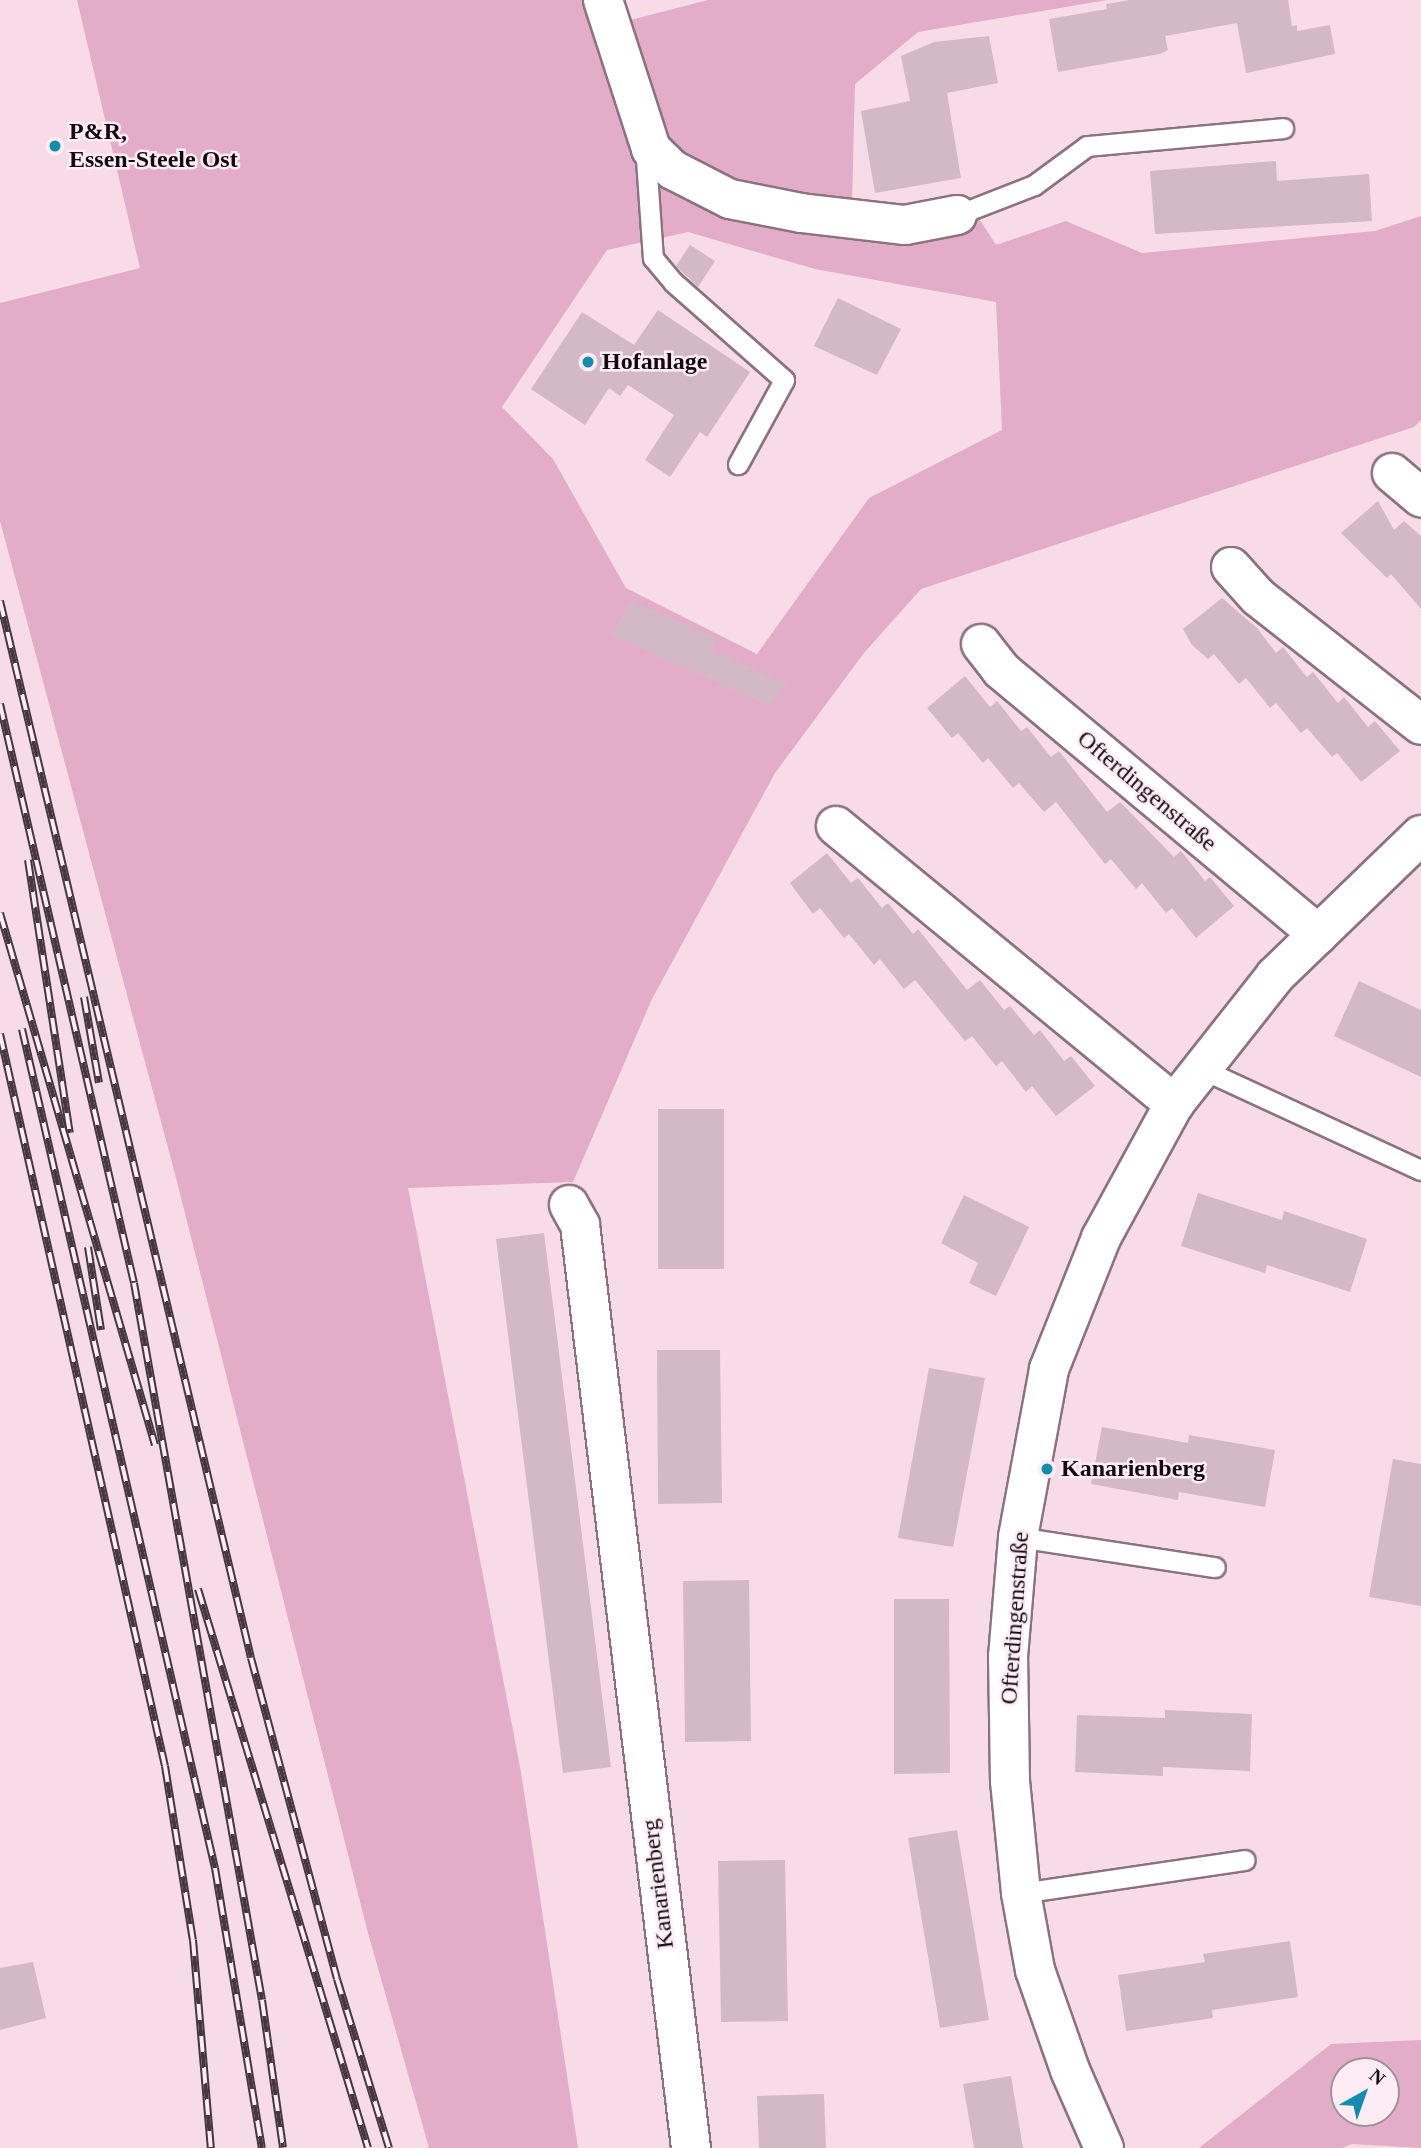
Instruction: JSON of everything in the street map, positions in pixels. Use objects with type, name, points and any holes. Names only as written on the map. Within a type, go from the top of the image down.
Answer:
[{"type":"street","points":[[603,0],[651,149],[673,170],[709,190],[755,206],[905,225],[957,215]]},
{"type":"street","points":[[1392,472],[1421,497]]},
{"type":"street","points":[[1231,567],[1258,597],[1421,725]]},
{"type":"street","name":"Ofterdingenstraße","points":[[981,644],[1001,670],[1318,934]]},
{"type":"street","points":[[836,826],[1174,1104]]},
{"type":"street","name":"Ofterdingenstraße","points":[[1104,2148],[1070,2070],[1035,1970],[1021,1893],[1010,1781],[1008,1657],[1018,1537],[1049,1369],[1101,1238],[1174,1104],[1275,976],[1421,835]]},
{"type":"street","name":"Kanarienberg","points":[[569,1205],[580,1224],[691,2148]]},
{"type":"lane","points":[[957,215],[1034,185],[1087,146],[1283,128]]},
{"type":"lane","points":[[651,149],[646,159],[653,258],[673,282],[784,380],[738,464]]},
{"type":"lane","points":[[1202,1069],[1421,1170]]},
{"type":"lane","points":[[1018,1537],[1215,1567]]},
{"type":"lane","points":[[1021,1893],[1245,1860]]},
{"type":"shaded area","points":[[77,0],[597,0],[603,27],[708,0],[1107,0],[918,32],[855,84],[852,203],[895,209],[966,198],[996,245],[1066,221],[1142,253],[1375,231],[1421,216],[1421,420],[1414,427],[921,589],[864,653],[775,773],[652,999],[573,1182],[408,1188],[521,1772],[578,2148],[429,2148],[368,1933],[175,1174],[0,521],[0,303],[140,268]],"holes":[[[688,232],[815,269],[996,302],[1002,430],[869,498],[757,654],[626,588],[553,459],[502,407],[607,250]]]},
{"type":"shaded area","points":[[1421,2040],[1421,2148],[1352,2144],[1342,2148],[1199,2148],[1331,2044]]},
{"type":"building","points":[[1130,0],[1288,0],[1292,26],[1297,25],[1297,31],[1330,25],[1335,54],[1246,73],[1237,23],[1165,36],[1168,50],[1160,54],[1058,72],[1049,19],[1107,9],[1106,4]]},
{"type":"building","points":[[989,36],[998,83],[947,93],[961,178],[875,193],[861,111],[910,101],[901,56],[934,42]]},
{"type":"building","points":[[1276,161],[1277,181],[1369,174],[1372,221],[1155,234],[1150,171]]},
{"type":"building","points":[[690,245],[715,261],[698,287],[676,266]]},
{"type":"building","points":[[838,298],[901,329],[877,375],[814,346]]},
{"type":"building","points":[[658,310],[750,372],[707,437],[700,432],[670,477],[645,460],[674,415],[628,385],[620,396],[609,388],[585,425],[531,389],[582,312],[634,345]]},
{"type":"building","points":[[1378,501],[1394,530],[1404,521],[1421,536],[1421,609],[1391,574],[1387,578],[1341,533]]},
{"type":"building","points":[[1222,598],[1257,628],[1276,653],[1283,647],[1307,677],[1313,672],[1338,703],[1344,697],[1368,727],[1375,721],[1400,751],[1361,782],[1337,753],[1332,757],[1307,728],[1301,733],[1276,703],[1270,708],[1246,678],[1239,684],[1214,654],[1208,659],[1192,645],[1183,629]]},
{"type":"building","points":[[632,601],[717,638],[712,650],[787,684],[770,706],[610,635]]},
{"type":"building","points":[[965,676],[990,707],[997,701],[1021,731],[1027,727],[1051,757],[1059,751],[1107,812],[1120,802],[1174,857],[1181,851],[1205,881],[1210,877],[1234,906],[1196,938],[1172,908],[1166,913],[1142,883],[1136,889],[1111,859],[1105,864],[1056,802],[1044,812],[1019,783],[1013,788],[988,758],[983,763],[958,733],[952,738],[927,708]]},
{"type":"building","points":[[827,853],[851,883],[858,878],[882,908],[888,903],[913,934],[918,929],[967,990],[980,980],[1004,1010],[1010,1006],[1034,1035],[1040,1030],[1064,1061],[1071,1056],[1095,1086],[1056,1116],[1032,1086],[1026,1092],[1002,1061],[996,1066],[972,1036],[965,1041],[915,980],[904,989],[880,959],[874,965],[849,934],[844,938],[820,908],[813,914],[790,883]]},
{"type":"building","points":[[1359,981],[1421,1010],[1421,1077],[1334,1036]]},
{"type":"building","points":[[658,1109],[724,1109],[724,1269],[658,1269]]},
{"type":"building","points":[[1198,1193],[1282,1220],[1284,1211],[1367,1239],[1350,1292],[1267,1265],[1265,1273],[1181,1246]]},
{"type":"building","points":[[964,1195],[1029,1227],[996,1296],[969,1283],[978,1263],[941,1243]]},
{"type":"building","points":[[544,1233],[611,1767],[563,1773],[496,1239]]},
{"type":"building","points":[[657,1350],[720,1350],[722,1503],[658,1504]]},
{"type":"building","points":[[929,1368],[985,1378],[953,1547],[898,1538]]},
{"type":"building","points":[[1102,1427],[1188,1443],[1189,1435],[1275,1450],[1265,1507],[1179,1492],[1178,1500],[1091,1484]]},
{"type":"building","points":[[1393,1459],[1421,1464],[1421,1606],[1369,1597]]},
{"type":"building","points":[[749,1580],[751,1741],[685,1742],[683,1581]]},
{"type":"building","points":[[894,1599],[949,1599],[950,1773],[894,1774]]},
{"type":"building","points":[[1165,1710],[1252,1714],[1250,1771],[1163,1767],[1163,1776],[1075,1772],[1077,1715],[1165,1718]]},
{"type":"building","points":[[957,1830],[989,2020],[940,2028],[908,1838]]},
{"type":"building","points":[[785,1860],[788,2021],[721,2022],[718,1861]]},
{"type":"building","points":[[1290,1941],[1298,1997],[1212,2010],[1213,2018],[1126,2031],[1118,1975],[1205,1962],[1203,1954]]},
{"type":"building","points":[[33,1962],[46,2018],[0,2030],[0,1968]]},
{"type":"building","points":[[1011,2076],[1023,2148],[974,2148],[963,2084]]},
{"type":"building","points":[[824,2094],[826,2148],[759,2148],[757,2096]]},
{"type":"railway","points":[[0,601],[251,1658],[337,1979],[389,2148]]},
{"type":"railway","points":[[0,704],[134,1283],[262,2000],[283,2148]]},
{"type":"railway","points":[[28,860],[70,1133]]},
{"type":"railway","points":[[0,913],[155,1445]]},
{"type":"railway","points":[[84,997],[99,1083]]},
{"type":"railway","points":[[22,1029],[215,1868],[262,2148]]},
{"type":"railway","points":[[0,1034],[165,1766],[193,1940],[211,2148]]},
{"type":"railway","points":[[88,1247],[101,1330]]},
{"type":"railway","points":[[198,1589],[368,2148]]},
{"type":"place","name":"P&R, Essen-Steele Ost","points":[[55,146]]},
{"type":"place","name":"Hofanlage","points":[[588,362]]},
{"type":"place","name":"Kanarienberg","points":[[1047,1469]]}]
